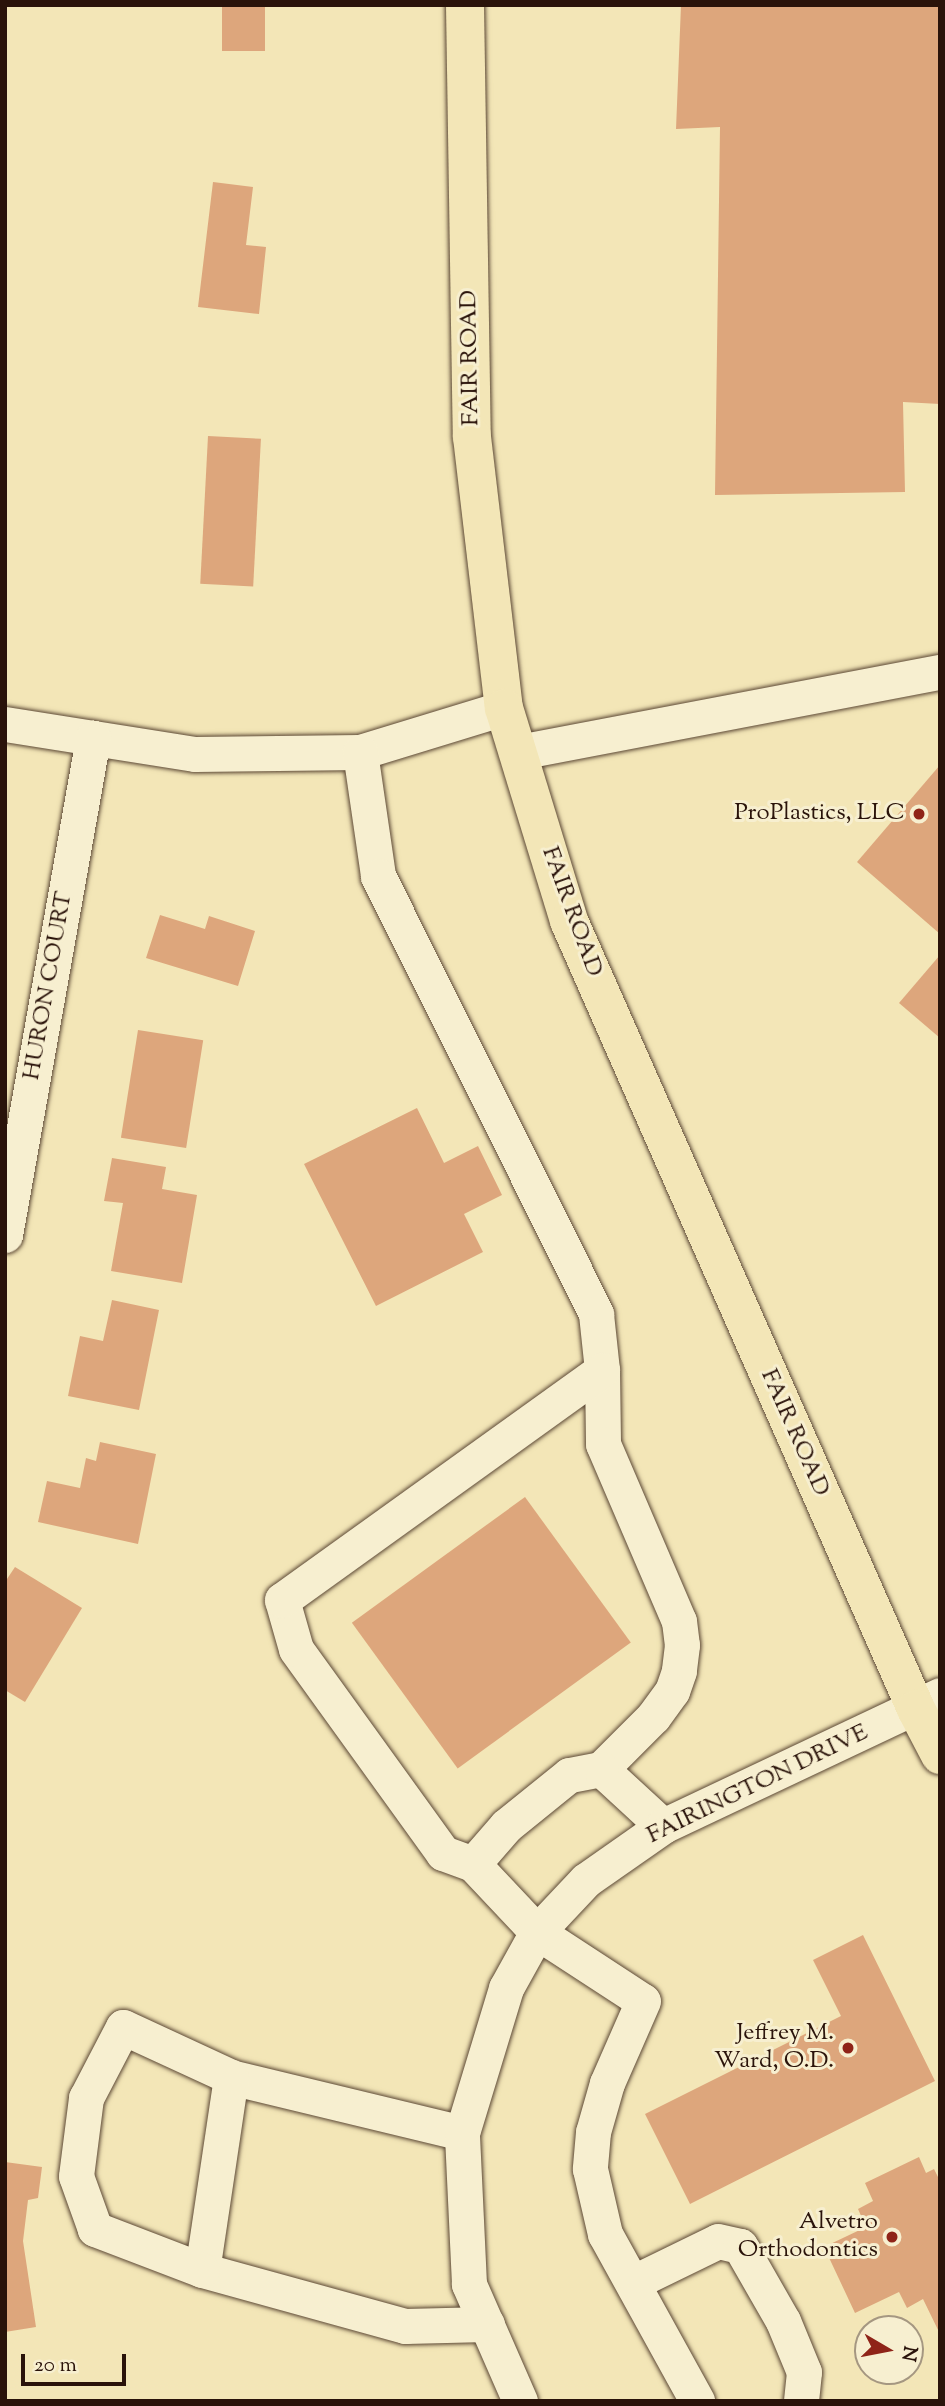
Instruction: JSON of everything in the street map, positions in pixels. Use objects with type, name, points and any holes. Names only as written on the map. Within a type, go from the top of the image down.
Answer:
[{"type":"main road","name":"FAIR ROAD","points":[[465,5],[472,438],[504,708],[569,921],[928,1702],[940,1755]]},
{"type":"street","points":[[519,752],[940,672]]},
{"type":"street","points":[[5,724],[195,754],[360,752],[504,708]]},
{"type":"street","name":"HURON COURT","points":[[5,1234],[93,738]]},
{"type":"street","points":[[360,752],[378,876],[596,1314],[602,1370],[603,1444],[679,1621],[682,1646],[679,1671],[672,1691],[653,1717],[601,1769],[569,1776],[506,1826],[473,1864]]},
{"type":"street","points":[[602,1370],[282,1600],[296,1649],[443,1853],[473,1864],[537,1932],[643,2001],[607,2083],[593,2133],[590,2169],[605,2234],[634,2282],[697,2401]]},
{"type":"street","name":"FAIRINGTON DRIVE","points":[[520,2401],[469,2284],[462,2133],[506,1988],[537,1932],[586,1880],[663,1826],[928,1702]]},
{"type":"street","points":[[601,1769],[663,1826]]},
{"type":"street","points":[[462,2133],[231,2077],[123,2027],[86,2098],[76,2176],[95,2229],[202,2270],[405,2326],[486,2324]]},
{"type":"street","points":[[202,2270],[231,2077]]},
{"type":"street","points":[[634,2282],[718,2241],[740,2246],[783,2321],[804,2372],[802,2401]]},
{"type":"building","points":[[222,5],[265,5],[265,51],[222,51]]},
{"type":"building","points":[[681,5],[940,5],[940,404],[903,402],[905,492],[715,495],[720,127],[676,129]]},
{"type":"building","points":[[213,182],[253,187],[246,245],[266,247],[259,314],[198,307]]},
{"type":"building","points":[[208,436],[261,439],[253,587],[200,584]]},
{"type":"building","name":"ProPlastics, LLC","points":[[940,765],[940,934],[857,862]]},
{"type":"building","points":[[160,915],[205,929],[209,916],[255,931],[238,986],[146,958]]},
{"type":"building","points":[[940,955],[940,1038],[899,1003]]},
{"type":"building","points":[[138,1030],[203,1040],[186,1148],[121,1138]]},
{"type":"building","points":[[417,1108],[444,1163],[478,1146],[502,1195],[464,1214],[483,1252],[376,1306],[304,1164]]},
{"type":"building","points":[[112,1158],[166,1167],[162,1189],[197,1195],[182,1283],[111,1271],[123,1203],[104,1201]]},
{"type":"building","points":[[112,1300],[159,1310],[139,1410],[68,1396],[80,1336],[103,1341]]},
{"type":"building","points":[[100,1442],[156,1454],[138,1544],[38,1522],[47,1481],[80,1488],[86,1458],[96,1461]]},
{"type":"building","points":[[525,1497],[631,1643],[458,1768],[352,1623]]},
{"type":"building","points":[[15,1567],[82,1608],[25,1702],[5,1690],[5,1582]]},
{"type":"building","name":"Jeffrey M. Ward, O.D.","points":[[863,1935],[935,2081],[690,2204],[645,2114],[841,2016],[813,1960]]},
{"type":"building","name":"Alvetro Orthodontics","points":[[919,2157],[926,2173],[934,2169],[940,2181],[940,2334],[923,2299],[907,2308],[899,2292],[855,2313],[824,2247],[866,2227],[858,2209],[873,2201],[865,2183]]},
{"type":"building","points":[[5,2162],[42,2167],[38,2198],[28,2200],[23,2241],[36,2327],[5,2332]]},
{"type":"place","name":"ProPlastics, LLC","points":[[919,814]]},
{"type":"place","name":"Jeffrey M. Ward, O.D.","points":[[848,2048]]},
{"type":"place","name":"Alvetro Orthodontics","points":[[892,2237]]}]
